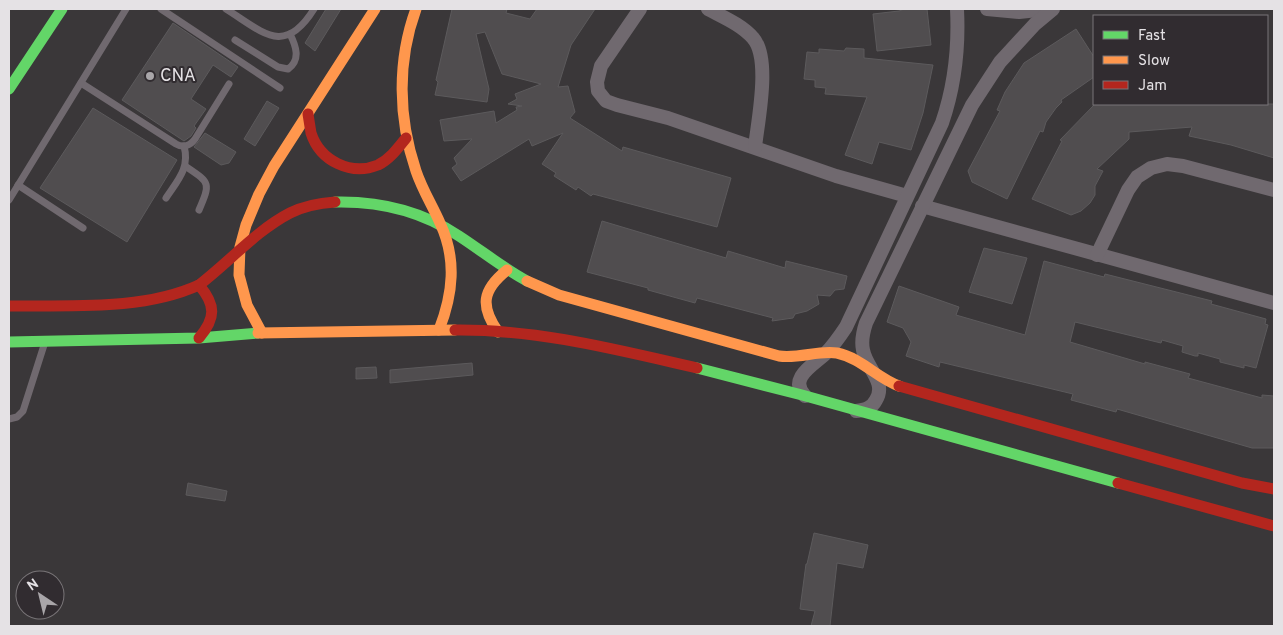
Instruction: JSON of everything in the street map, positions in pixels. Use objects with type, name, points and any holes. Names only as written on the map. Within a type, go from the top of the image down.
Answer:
[{"type":"main road","points":[[9,89],[62,9]]},
{"type":"main road","points":[[262,333],[253,319],[241,287],[239,253],[244,231],[260,189],[271,170],[375,9]]},
{"type":"main road","points":[[416,9],[404,53],[403,107],[406,138],[420,181],[442,225],[452,260],[451,296],[439,330]]},
{"type":"main road","points":[[308,114],[312,140],[329,160],[340,166],[366,169],[384,162],[400,149],[406,138]]},
{"type":"main road","points":[[9,306],[137,303],[188,290],[199,285],[239,253],[267,227],[286,215],[312,206],[338,201],[357,201],[392,206],[442,225],[506,270],[534,285],[560,295],[779,356],[799,357],[827,352],[847,356],[889,383],[1242,483],[1274,489]]},
{"type":"main road","points":[[498,332],[488,320],[485,306],[487,291],[494,278],[506,270]]},
{"type":"main road","points":[[199,285],[208,294],[212,306],[212,318],[208,330],[199,338]]},
{"type":"main road","points":[[12,294],[26,306]]},
{"type":"main road","points":[[9,342],[199,338],[262,333],[439,330],[485,330],[575,342],[692,367],[805,396],[1274,526]]},
{"type":"street","points":[[640,9],[601,66],[597,82],[598,91],[611,104],[657,114],[836,176],[907,196]]},
{"type":"street","points":[[708,9],[748,32],[759,47],[763,66],[755,147]]},
{"type":"street","points":[[805,396],[799,388],[800,378],[804,371],[827,352],[846,327],[935,140],[950,97],[957,52],[957,9]]},
{"type":"street","points":[[987,9],[1018,12],[1047,9]]},
{"type":"street","points":[[856,411],[868,408],[878,399],[880,386],[865,359],[863,350],[864,332],[960,127],[985,83],[1017,43],[1052,9]]},
{"type":"street","points":[[1097,255],[1128,190],[1137,177],[1151,168],[1167,164],[1183,166],[1274,190]]},
{"type":"street","points":[[922,206],[1274,303]]},
{"type":"lane","points":[[9,200],[126,9]]},
{"type":"lane","points":[[161,9],[280,88]]},
{"type":"lane","points":[[226,9],[261,32],[272,36],[294,33],[303,26],[314,9]]},
{"type":"lane","points":[[235,40],[278,67],[288,69],[296,61],[294,42],[290,34]]},
{"type":"lane","points":[[81,83],[176,144],[184,146],[192,143],[195,139],[229,84]]},
{"type":"lane","points":[[166,198],[185,166],[184,146]]},
{"type":"lane","points":[[185,166],[201,177],[206,183],[207,191],[199,210]]},
{"type":"lane","points":[[18,185],[83,228]]},
{"type":"lane","points":[[9,419],[18,417],[23,411],[46,341]]},
{"type":"building","points":[[326,9],[341,9],[315,51],[305,43]]},
{"type":"building","points":[[452,9],[507,9],[506,13],[530,19],[537,9],[595,9],[571,45],[558,87],[568,86],[575,112],[570,118],[622,151],[623,147],[731,178],[717,227],[593,194],[591,196],[578,187],[576,190],[554,176],[556,173],[542,164],[563,133],[532,146],[529,139],[461,181],[452,168],[457,164],[454,158],[472,139],[444,141],[440,120],[494,111],[496,123],[517,110],[516,107],[522,106],[508,104],[517,99],[515,94],[541,84],[502,74],[485,32],[476,34],[489,89],[487,102],[435,95],[438,82],[436,80]]},
{"type":"building","points":[[904,9],[927,9],[931,45],[877,51],[873,14]]},
{"type":"building","points":[[173,23],[238,67],[231,77],[213,65],[191,99],[206,109],[194,126],[196,128],[191,136],[184,141],[122,100]]},
{"type":"building","points":[[1076,29],[1093,55],[1093,78],[1061,100],[1062,102],[1046,122],[1043,132],[1040,131],[1007,199],[972,182],[968,171],[1000,111],[997,110],[1005,92],[1024,63]]},
{"type":"building","points":[[846,48],[864,49],[864,58],[933,65],[923,113],[911,150],[879,142],[872,164],[845,155],[867,97],[825,94],[826,88],[815,87],[815,80],[804,79],[807,52],[819,53],[819,49],[844,51]]},
{"type":"building","points":[[267,101],[279,108],[255,146],[244,139]]},
{"type":"building","points":[[1274,104],[1274,158],[1231,145],[1189,136],[1192,127],[1129,132],[1129,139],[1097,169],[1103,171],[1095,186],[1095,195],[1090,203],[1081,211],[1071,215],[1032,199],[1062,141],[1060,140],[1094,105]]},
{"type":"building","points":[[93,108],[177,160],[127,242],[40,188]]},
{"type":"building","points":[[205,133],[236,152],[229,163],[221,165],[194,147]]},
{"type":"building","points":[[602,221],[726,258],[728,251],[785,268],[786,261],[847,276],[844,289],[835,290],[830,296],[817,295],[819,304],[807,311],[795,314],[793,318],[772,321],[773,318],[697,298],[695,303],[648,290],[648,288],[587,272]]},
{"type":"building","points":[[984,248],[1027,258],[1012,304],[969,292]]},
{"type":"building","points":[[1044,261],[1104,277],[1105,274],[1212,301],[1211,304],[1266,319],[1265,324],[1268,325],[1256,368],[1244,365],[1244,368],[1220,362],[1220,359],[1198,353],[1198,356],[1195,356],[1182,352],[1183,346],[1162,340],[1161,343],[1075,322],[1070,342],[1145,364],[1145,362],[1190,374],[1188,378],[1262,398],[1262,395],[1274,396],[1274,448],[1252,448],[1117,409],[1116,412],[1071,400],[1073,394],[940,362],[939,367],[906,356],[911,342],[903,328],[887,322],[899,286],[959,307],[956,315],[1025,335]]},
{"type":"building","points":[[472,363],[473,375],[390,383],[390,370]]},
{"type":"building","points":[[376,367],[377,378],[356,379],[356,368]]},
{"type":"building","points":[[188,483],[227,491],[225,501],[186,495]]},
{"type":"building","points":[[814,533],[868,545],[863,568],[837,563],[830,626],[811,626],[815,611],[800,609],[806,564]]},
{"type":"traffic: fast","points":[[9,89],[62,9]]},
{"type":"traffic: fast","points":[[335,202],[368,203],[400,209],[430,220],[445,227],[527,281]]},
{"type":"traffic: fast","points":[[9,342],[199,338],[258,333]]},
{"type":"traffic: fast","points":[[697,368],[802,395],[1118,483]]},
{"type":"traffic: slow","points":[[262,333],[247,305],[239,275],[240,247],[246,225],[259,194],[274,166],[375,9]]},
{"type":"traffic: slow","points":[[416,9],[405,49],[402,90],[403,110],[410,151],[416,171],[440,223],[449,250],[451,263],[450,290],[439,330]]},
{"type":"traffic: slow","points":[[498,332],[488,314],[486,299],[493,284],[507,270]]},
{"type":"traffic: slow","points":[[527,281],[559,295],[779,356],[837,353],[854,359],[899,386]]},
{"type":"traffic: slow","points":[[258,333],[455,330]]},
{"type":"traffic: jam","points":[[308,114],[311,133],[315,143],[329,158],[347,167],[357,169],[378,165],[390,156],[406,138]]},
{"type":"traffic: jam","points":[[9,306],[106,305],[154,299],[177,293],[199,285],[266,228],[290,213],[312,205],[335,202]]},
{"type":"traffic: jam","points":[[199,285],[209,299],[212,312],[209,324],[199,338]]},
{"type":"traffic: jam","points":[[455,330],[516,333],[547,337],[697,368]]},
{"type":"traffic: jam","points":[[899,386],[1242,483],[1274,489]]},
{"type":"traffic: jam","points":[[1118,483],[1274,526]]},
{"type":"place","name":"CNA","points":[[150,76]]}]
